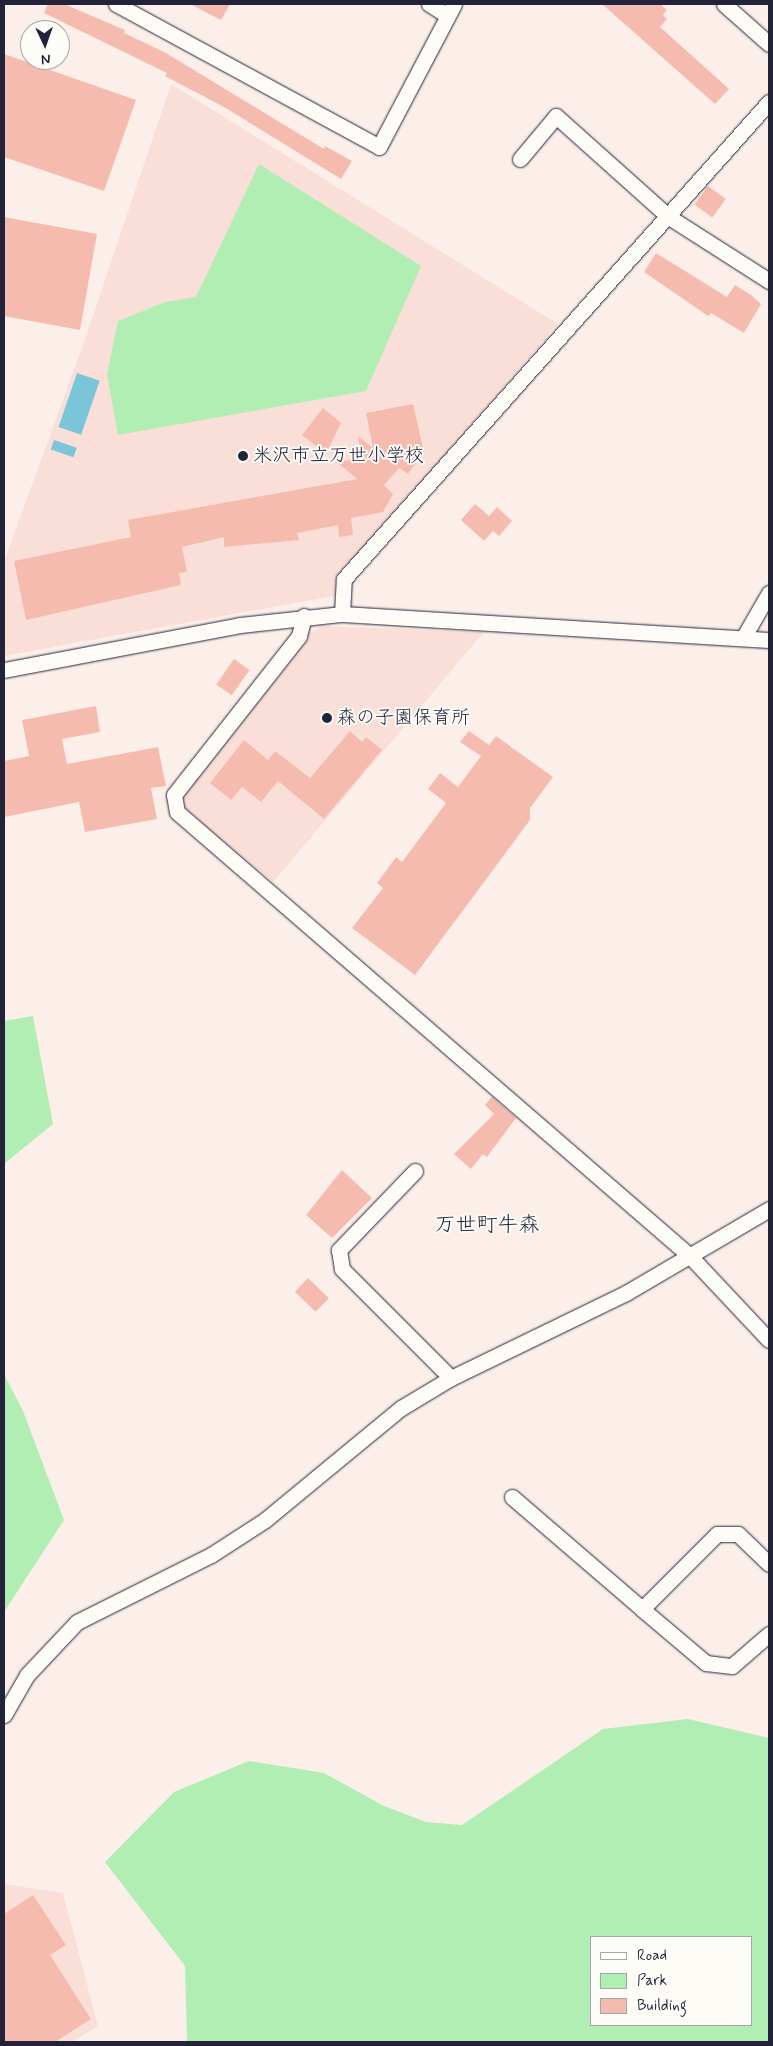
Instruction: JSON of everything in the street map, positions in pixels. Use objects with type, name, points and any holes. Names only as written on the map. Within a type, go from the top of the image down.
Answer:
[{"type":"street","points":[[116,4],[379,147],[451,10],[429,4]]},
{"type":"street","points":[[724,4],[769,44]]},
{"type":"street","points":[[342,614],[344,580],[669,217],[769,102]]},
{"type":"street","points":[[520,158],[556,116],[669,217],[769,281]]},
{"type":"street","points":[[744,638],[769,593]]},
{"type":"street","points":[[4,670],[304,616],[342,614],[769,640]]},
{"type":"street","points":[[304,616],[299,636],[174,795],[177,812],[690,1256],[769,1340]]},
{"type":"street","points":[[415,1171],[339,1250],[342,1269],[452,1378]]},
{"type":"street","points":[[4,1715],[27,1675],[77,1622],[211,1555],[265,1520],[401,1408],[452,1378],[626,1294],[769,1209]]},
{"type":"street","points":[[512,1497],[706,1663],[732,1666],[769,1634]]},
{"type":"street","points":[[642,1609],[717,1534],[738,1534],[769,1564]]},
{"type":"shaded area","name":"米沢市立万世小学校","points":[[171,84],[558,324],[340,577],[339,595],[4,656],[4,561],[82,348]]},
{"type":"shaded area","name":"森の子園保育所","points":[[322,626],[484,632],[273,882],[182,807],[181,800],[304,636]]},
{"type":"shaded area","points":[[4,1884],[63,1893],[98,2026],[72,2042],[4,2042]]},
{"type":"green space","points":[[259,164],[421,266],[366,391],[118,435],[107,374],[118,321],[165,302],[196,297]]},
{"type":"green space","points":[[33,1016],[53,1124],[4,1164],[4,1021]]},
{"type":"green space","points":[[4,1374],[23,1411],[64,1520],[4,1612]]},
{"type":"green space","points":[[688,1719],[769,1738],[769,2042],[187,2042],[185,1966],[105,1862],[174,1792],[249,1761],[324,1773],[384,1806],[426,1822],[462,1825],[603,1729]]},
{"type":"water","points":[[77,373],[100,381],[81,435],[58,427]]},
{"type":"water","points":[[54,440],[77,448],[73,457],[51,449]]},
{"type":"building","points":[[48,4],[64,4],[125,30],[124,33],[166,53],[324,149],[325,146],[352,161],[341,179],[224,107],[165,76],[167,73],[70,26],[70,20],[58,20],[44,13]]},
{"type":"building","points":[[190,4],[230,4],[221,20]]},
{"type":"building","points":[[602,4],[660,4],[667,10],[663,15],[667,19],[660,27],[729,89],[715,104]]},
{"type":"building","points":[[4,54],[20,60],[20,70],[50,70],[136,100],[104,191],[4,157]]},
{"type":"building","points":[[708,186],[726,199],[712,218],[694,205]]},
{"type":"building","points":[[4,217],[97,234],[80,330],[4,316]]},
{"type":"building","points":[[656,253],[727,297],[735,285],[761,304],[744,333],[711,313],[708,316],[644,272]]},
{"type":"building","points":[[413,404],[424,452],[408,474],[399,468],[384,485],[393,494],[383,512],[351,518],[353,535],[339,537],[338,525],[297,533],[299,540],[224,547],[224,537],[182,547],[187,572],[179,573],[181,585],[26,620],[14,561],[131,537],[128,520],[357,479],[337,462],[362,458],[358,436],[373,448],[366,413]]},
{"type":"building","points":[[323,408],[341,423],[326,454],[302,435]]},
{"type":"building","points":[[475,504],[489,516],[497,507],[512,521],[499,536],[493,531],[484,541],[461,520]]},
{"type":"building","points":[[234,659],[250,670],[232,695],[216,684]]},
{"type":"building","points":[[96,706],[100,732],[62,739],[67,764],[158,747],[166,786],[151,788],[157,819],[85,832],[79,802],[4,817],[4,761],[29,756],[22,720]]},
{"type":"building","points":[[350,731],[362,742],[366,737],[382,750],[324,819],[278,781],[261,802],[242,787],[231,800],[210,783],[244,740],[268,760],[275,751],[310,778]]},
{"type":"building","points":[[469,731],[489,745],[496,736],[553,777],[530,808],[530,820],[415,975],[352,928],[383,888],[377,883],[396,857],[402,862],[446,803],[428,789],[440,773],[458,787],[481,756],[460,742]]},
{"type":"building","points":[[492,1097],[516,1118],[487,1157],[483,1154],[471,1169],[454,1154],[494,1114],[485,1105]]},
{"type":"building","points":[[342,1170],[372,1198],[332,1238],[306,1215]]},
{"type":"building","points":[[308,1278],[329,1298],[316,1312],[295,1292]]},
{"type":"building","points":[[33,1895],[66,1945],[50,1955],[91,2019],[55,2042],[4,2042],[4,1914]]},
{"type":"place","name":"米沢市立万世小学校","points":[[243,456]]},
{"type":"place","name":"森の子園保育所","points":[[327,718]]},
{"type":"district","name":"万世町牛森","points":[[487,1225]]}]
